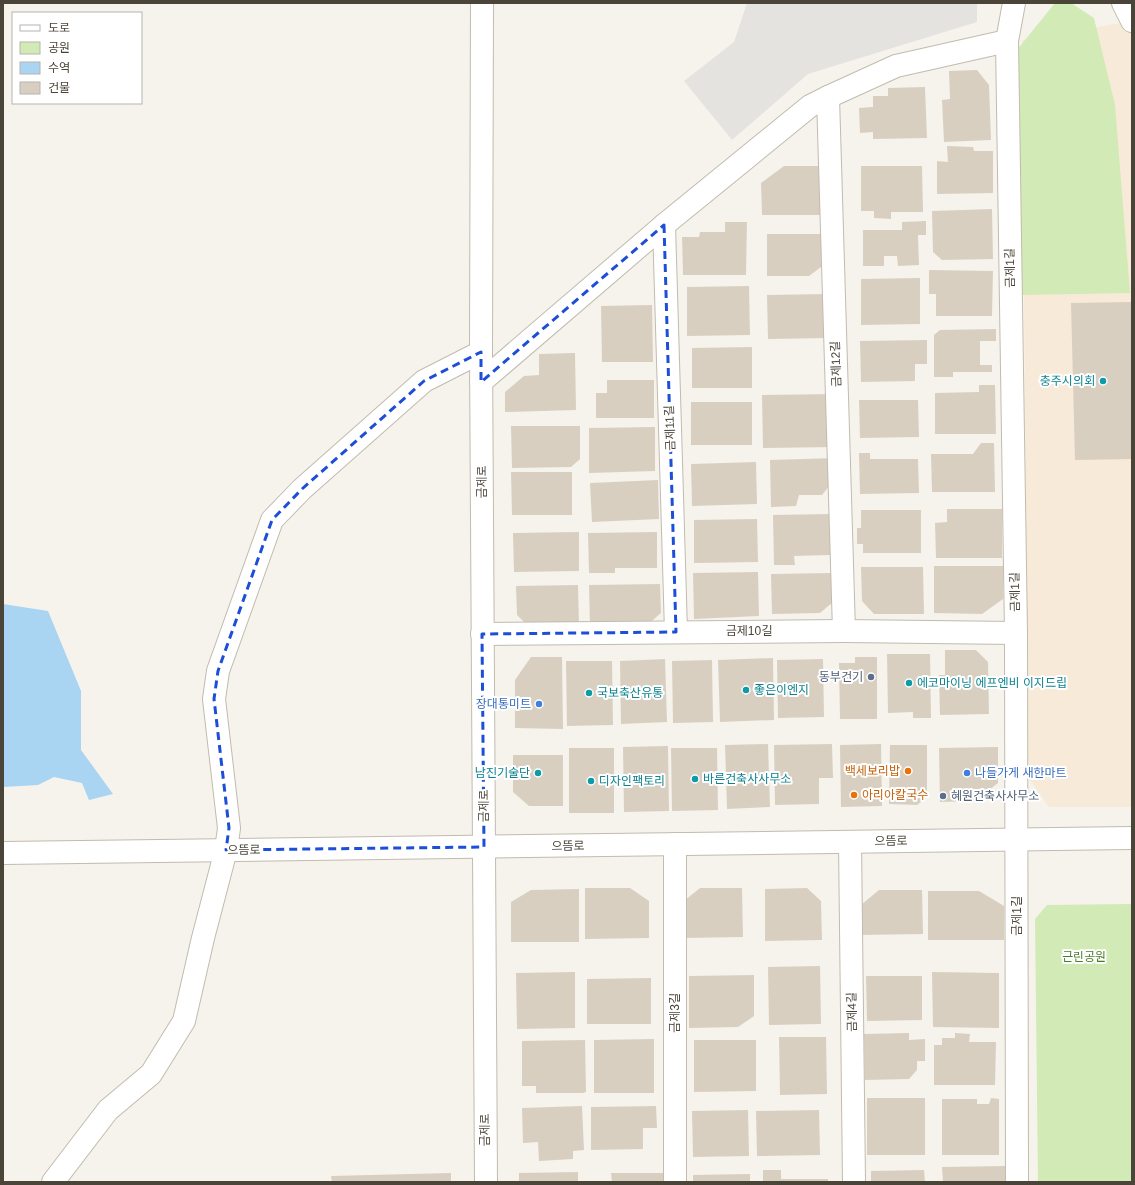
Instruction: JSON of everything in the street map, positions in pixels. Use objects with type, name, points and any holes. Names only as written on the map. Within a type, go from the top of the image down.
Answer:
[{"type":"street","name":"금제로","points":[[482,3],[481,382],[486,1182]]},
{"type":"street","name":"금제1길","points":[[1014,3],[1006,41],[1016,633],[1017,1182]]},
{"type":"street","points":[[1124,3],[1132,21]]},
{"type":"street","points":[[481,382],[664,225],[810,106],[896,66],[1006,41]]},
{"type":"street","name":"금제12길","points":[[828,97],[844,631]]},
{"type":"street","name":"금제11길","points":[[664,225],[676,632]]},
{"type":"street","points":[[53,1182],[108,1110],[151,1074],[184,1021],[203,938],[226,850],[229,828],[214,699],[218,671],[272,520],[302,489],[424,381],[481,352]]},
{"type":"street","name":"금제10길","points":[[482,634],[844,631],[1016,633]]},
{"type":"street","name":"으뜸로","points":[[3,853],[1132,838]]},
{"type":"street","name":"금제4길","points":[[850,842],[854,1182]]},
{"type":"street","name":"금제3길","points":[[675,1182],[676,844]]},
{"type":"highlighted area","points":[[664,225],[676,632],[482,634],[484,847],[226,850],[229,828],[214,699],[218,671],[272,520],[302,489],[424,381],[481,352],[481,382]]},
{"type":"shaded area","points":[[747,3],[977,3],[977,22],[808,74],[732,140],[684,81],[734,42]]},
{"type":"shaded area","points":[[1132,21],[1132,807],[1049,807],[1028,777],[1022,40]]},
{"type":"green space","points":[[1055,3],[1071,3],[1094,18],[1115,105],[1130,293],[1020,295],[1017,50]]},
{"type":"green space","name":"근린공원","points":[[1132,904],[1132,1182],[1038,1182],[1035,919],[1047,905]]},
{"type":"water","points":[[3,604],[48,611],[81,691],[81,750],[113,794],[89,800],[82,783],[54,777],[38,785],[3,787]]},
{"type":"building","points":[[977,70],[989,85],[991,140],[944,142],[942,100],[950,99],[949,71]]},
{"type":"building","points":[[925,87],[927,138],[873,139],[873,132],[860,133],[859,108],[873,107],[873,96],[888,96],[888,88]]},
{"type":"building","points":[[947,146],[973,147],[974,151],[993,151],[993,193],[937,194],[937,161],[948,162]]},
{"type":"building","points":[[784,166],[827,166],[828,215],[762,215],[761,183]]},
{"type":"building","points":[[861,166],[922,166],[923,212],[891,212],[891,219],[874,218],[874,211],[861,211]]},
{"type":"building","points":[[992,209],[993,259],[942,260],[933,252],[932,211]]},
{"type":"building","points":[[926,221],[926,235],[918,235],[919,265],[898,266],[897,256],[884,256],[884,266],[863,266],[863,230],[902,230],[902,222]]},
{"type":"building","points":[[725,222],[747,222],[746,275],[683,275],[682,237],[699,237],[700,232],[725,232]]},
{"type":"building","points":[[767,234],[828,234],[829,261],[809,276],[767,276]]},
{"type":"building","points":[[929,270],[993,271],[992,316],[936,316],[936,294],[929,294]]},
{"type":"building","points":[[920,278],[920,324],[861,325],[861,279]]},
{"type":"building","points":[[749,286],[750,335],[687,336],[687,287]]},
{"type":"building","points":[[826,294],[827,338],[768,339],[767,295]]},
{"type":"building","name":"충주시의회","points":[[1132,302],[1132,459],[1075,460],[1071,303]]},
{"type":"building","points":[[652,305],[653,362],[602,362],[601,306]]},
{"type":"building","points":[[996,329],[996,341],[980,341],[980,365],[992,365],[992,372],[953,372],[953,377],[934,377],[934,335],[940,330]]},
{"type":"building","points":[[927,340],[927,364],[915,364],[915,381],[861,382],[860,341]]},
{"type":"building","points":[[752,347],[752,388],[692,388],[692,348]]},
{"type":"building","points":[[575,353],[576,410],[505,412],[505,392],[524,376],[539,375],[539,354]]},
{"type":"building","points":[[607,380],[654,380],[654,418],[596,418],[596,393],[607,393]]},
{"type":"building","points":[[979,385],[995,385],[996,434],[935,434],[935,393],[979,392]]},
{"type":"building","points":[[836,394],[836,447],[763,448],[762,395]]},
{"type":"building","points":[[859,400],[918,400],[919,437],[860,438]]},
{"type":"building","points":[[691,402],[752,402],[752,445],[691,445]]},
{"type":"building","points":[[511,426],[580,426],[580,459],[571,467],[512,468]]},
{"type":"building","points":[[655,427],[655,471],[589,473],[589,428]]},
{"type":"building","points":[[981,443],[994,443],[995,492],[932,492],[931,454],[973,454]]},
{"type":"building","points":[[859,453],[870,453],[870,459],[918,459],[919,493],[860,494]]},
{"type":"building","points":[[836,458],[830,485],[822,495],[799,495],[796,506],[771,507],[770,460]]},
{"type":"building","points":[[756,462],[757,504],[692,506],[691,464]]},
{"type":"building","points":[[511,472],[572,472],[572,515],[512,515]]},
{"type":"building","points":[[658,480],[659,519],[592,522],[590,483]]},
{"type":"building","points":[[947,509],[1002,509],[1002,558],[936,558],[935,523],[947,522]]},
{"type":"building","points":[[861,510],[921,510],[921,553],[863,553],[863,544],[857,544],[857,528],[861,528]]},
{"type":"building","points":[[830,514],[830,555],[794,556],[795,565],[774,565],[773,515]]},
{"type":"building","points":[[757,519],[758,562],[694,563],[694,520]]},
{"type":"building","points":[[579,532],[579,571],[514,572],[513,533]]},
{"type":"building","points":[[657,532],[657,568],[615,568],[615,573],[589,573],[588,533]]},
{"type":"building","points":[[934,566],[1003,566],[1003,599],[982,614],[934,613]]},
{"type":"building","points":[[861,567],[923,567],[924,614],[874,614],[862,601]]},
{"type":"building","points":[[758,572],[759,616],[694,619],[693,573]]},
{"type":"building","points":[[833,573],[833,602],[820,613],[772,614],[771,574]]},
{"type":"building","points":[[660,584],[661,613],[647,625],[590,627],[589,585]]},
{"type":"building","points":[[578,585],[579,625],[528,626],[517,615],[516,586]]},
{"type":"building","points":[[945,650],[976,650],[988,662],[989,714],[940,715],[939,675],[945,675]]},
{"type":"building","name":"에코마이닝 에프엔비 이지드립","points":[[887,654],[930,654],[931,718],[913,718],[913,712],[888,713]]},
{"type":"building","name":"장대통미트","points":[[531,657],[562,657],[563,729],[515,728],[515,680]]},
{"type":"building","points":[[855,657],[877,657],[877,719],[840,719],[839,663],[855,663]]},
{"type":"building","name":"좋은이엔지","points":[[773,658],[774,720],[720,722],[718,660]]},
{"type":"building","points":[[665,659],[667,722],[621,724],[620,661]]},
{"type":"building","points":[[823,659],[824,717],[778,718],[777,660]]},
{"type":"building","points":[[712,660],[713,722],[673,723],[672,661]]},
{"type":"building","name":"국보축산유통","points":[[566,661],[612,661],[613,725],[567,726]]},
{"type":"building","points":[[768,744],[770,807],[727,809],[725,745]]},
{"type":"building","points":[[832,744],[833,778],[819,778],[819,804],[775,805],[774,745]]},
{"type":"building","points":[[881,744],[882,806],[841,807],[840,745]]},
{"type":"building","name":"백세보리밥","points":[[890,745],[927,745],[927,797],[917,805],[889,804]]},
{"type":"building","points":[[668,746],[669,811],[624,812],[623,747]]},
{"type":"building","points":[[998,747],[998,783],[975,801],[940,802],[939,748]]},
{"type":"building","name":"디자인팩토리","points":[[569,748],[614,748],[614,813],[569,813]]},
{"type":"building","name":"바른건축사사무소","points":[[671,748],[717,748],[718,810],[672,811]]},
{"type":"building","name":"남진기술단","points":[[513,755],[563,755],[563,806],[529,806],[513,792]]},
{"type":"building","points":[[585,888],[630,888],[649,901],[649,938],[585,939]]},
{"type":"building","points":[[700,888],[742,888],[743,937],[685,938],[684,901]]},
{"type":"building","points":[[807,888],[821,901],[822,940],[765,941],[765,889]]},
{"type":"building","points":[[579,889],[579,942],[511,942],[511,902],[531,890]]},
{"type":"building","points":[[879,890],[922,890],[923,934],[862,935],[861,905]]},
{"type":"building","points":[[928,891],[979,891],[1004,906],[1004,940],[928,940]]},
{"type":"building","points":[[820,966],[821,1024],[769,1025],[768,967]]},
{"type":"building","points":[[575,972],[575,1028],[517,1029],[516,973]]},
{"type":"building","points":[[932,972],[999,973],[999,1028],[933,1027]]},
{"type":"building","points":[[754,975],[754,1016],[738,1027],[689,1028],[689,976]]},
{"type":"building","points":[[866,976],[922,976],[922,1020],[867,1021]]},
{"type":"building","points":[[651,978],[651,1024],[587,1024],[587,979]]},
{"type":"building","points":[[909,1033],[909,1040],[925,1039],[925,1061],[917,1061],[917,1070],[909,1079],[865,1080],[864,1034]]},
{"type":"building","points":[[955,1033],[970,1034],[969,1042],[996,1042],[995,1085],[934,1085],[934,1045],[942,1045],[942,1038],[955,1038]]},
{"type":"building","points":[[779,1037],[826,1037],[827,1094],[780,1095]]},
{"type":"building","points":[[654,1039],[654,1093],[594,1093],[594,1040]]},
{"type":"building","points":[[585,1040],[586,1092],[536,1093],[536,1086],[522,1086],[522,1041]]},
{"type":"building","points":[[694,1040],[756,1040],[756,1091],[694,1092]]},
{"type":"building","points":[[867,1098],[925,1098],[925,1155],[867,1155]]},
{"type":"building","points":[[991,1098],[999,1099],[999,1155],[942,1155],[942,1099],[977,1099],[977,1104],[989,1104]]},
{"type":"building","points":[[582,1106],[584,1150],[573,1151],[573,1159],[539,1161],[538,1142],[523,1143],[522,1108]]},
{"type":"building","points":[[656,1106],[657,1128],[643,1128],[643,1149],[591,1150],[591,1107]]},
{"type":"building","points":[[748,1110],[749,1156],[693,1157],[692,1111]]},
{"type":"building","points":[[819,1110],[820,1155],[757,1156],[756,1111]]},
{"type":"building","points":[[1005,1166],[1005,1182],[943,1182],[942,1167]]},
{"type":"building","points":[[763,1170],[781,1170],[781,1179],[828,1179],[828,1182],[763,1182]]},
{"type":"building","points":[[924,1170],[925,1182],[871,1182],[871,1171]]},
{"type":"building","points":[[578,1172],[578,1182],[519,1182],[519,1173]]},
{"type":"building","points":[[451,1173],[451,1182],[332,1182],[331,1176]]},
{"type":"building","points":[[611,1173],[664,1173],[664,1182],[612,1182]]},
{"type":"building","points":[[750,1174],[750,1182],[693,1182],[693,1175]]},
{"type":"place","name":"충주시의회","points":[[1103,381]]},
{"type":"place","name":"동부건기","points":[[871,677]]},
{"type":"place","name":"에코마이닝 에프엔비 이지드립","points":[[909,683]]},
{"type":"place","name":"좋은이엔지","points":[[746,690]]},
{"type":"place","name":"국보축산유통","points":[[589,693]]},
{"type":"place","name":"장대통미트","points":[[539,704]]},
{"type":"place","name":"백세보리밥","points":[[908,771]]},
{"type":"place","name":"남진기술단","points":[[538,773]]},
{"type":"place","name":"나들가게 새한마트","points":[[967,773]]},
{"type":"place","name":"바른건축사사무소","points":[[695,779]]},
{"type":"place","name":"디자인팩토리","points":[[591,781]]},
{"type":"place","name":"아리아칼국수","points":[[854,795]]},
{"type":"place","name":"혜원건축사사무소","points":[[943,796]]}]
